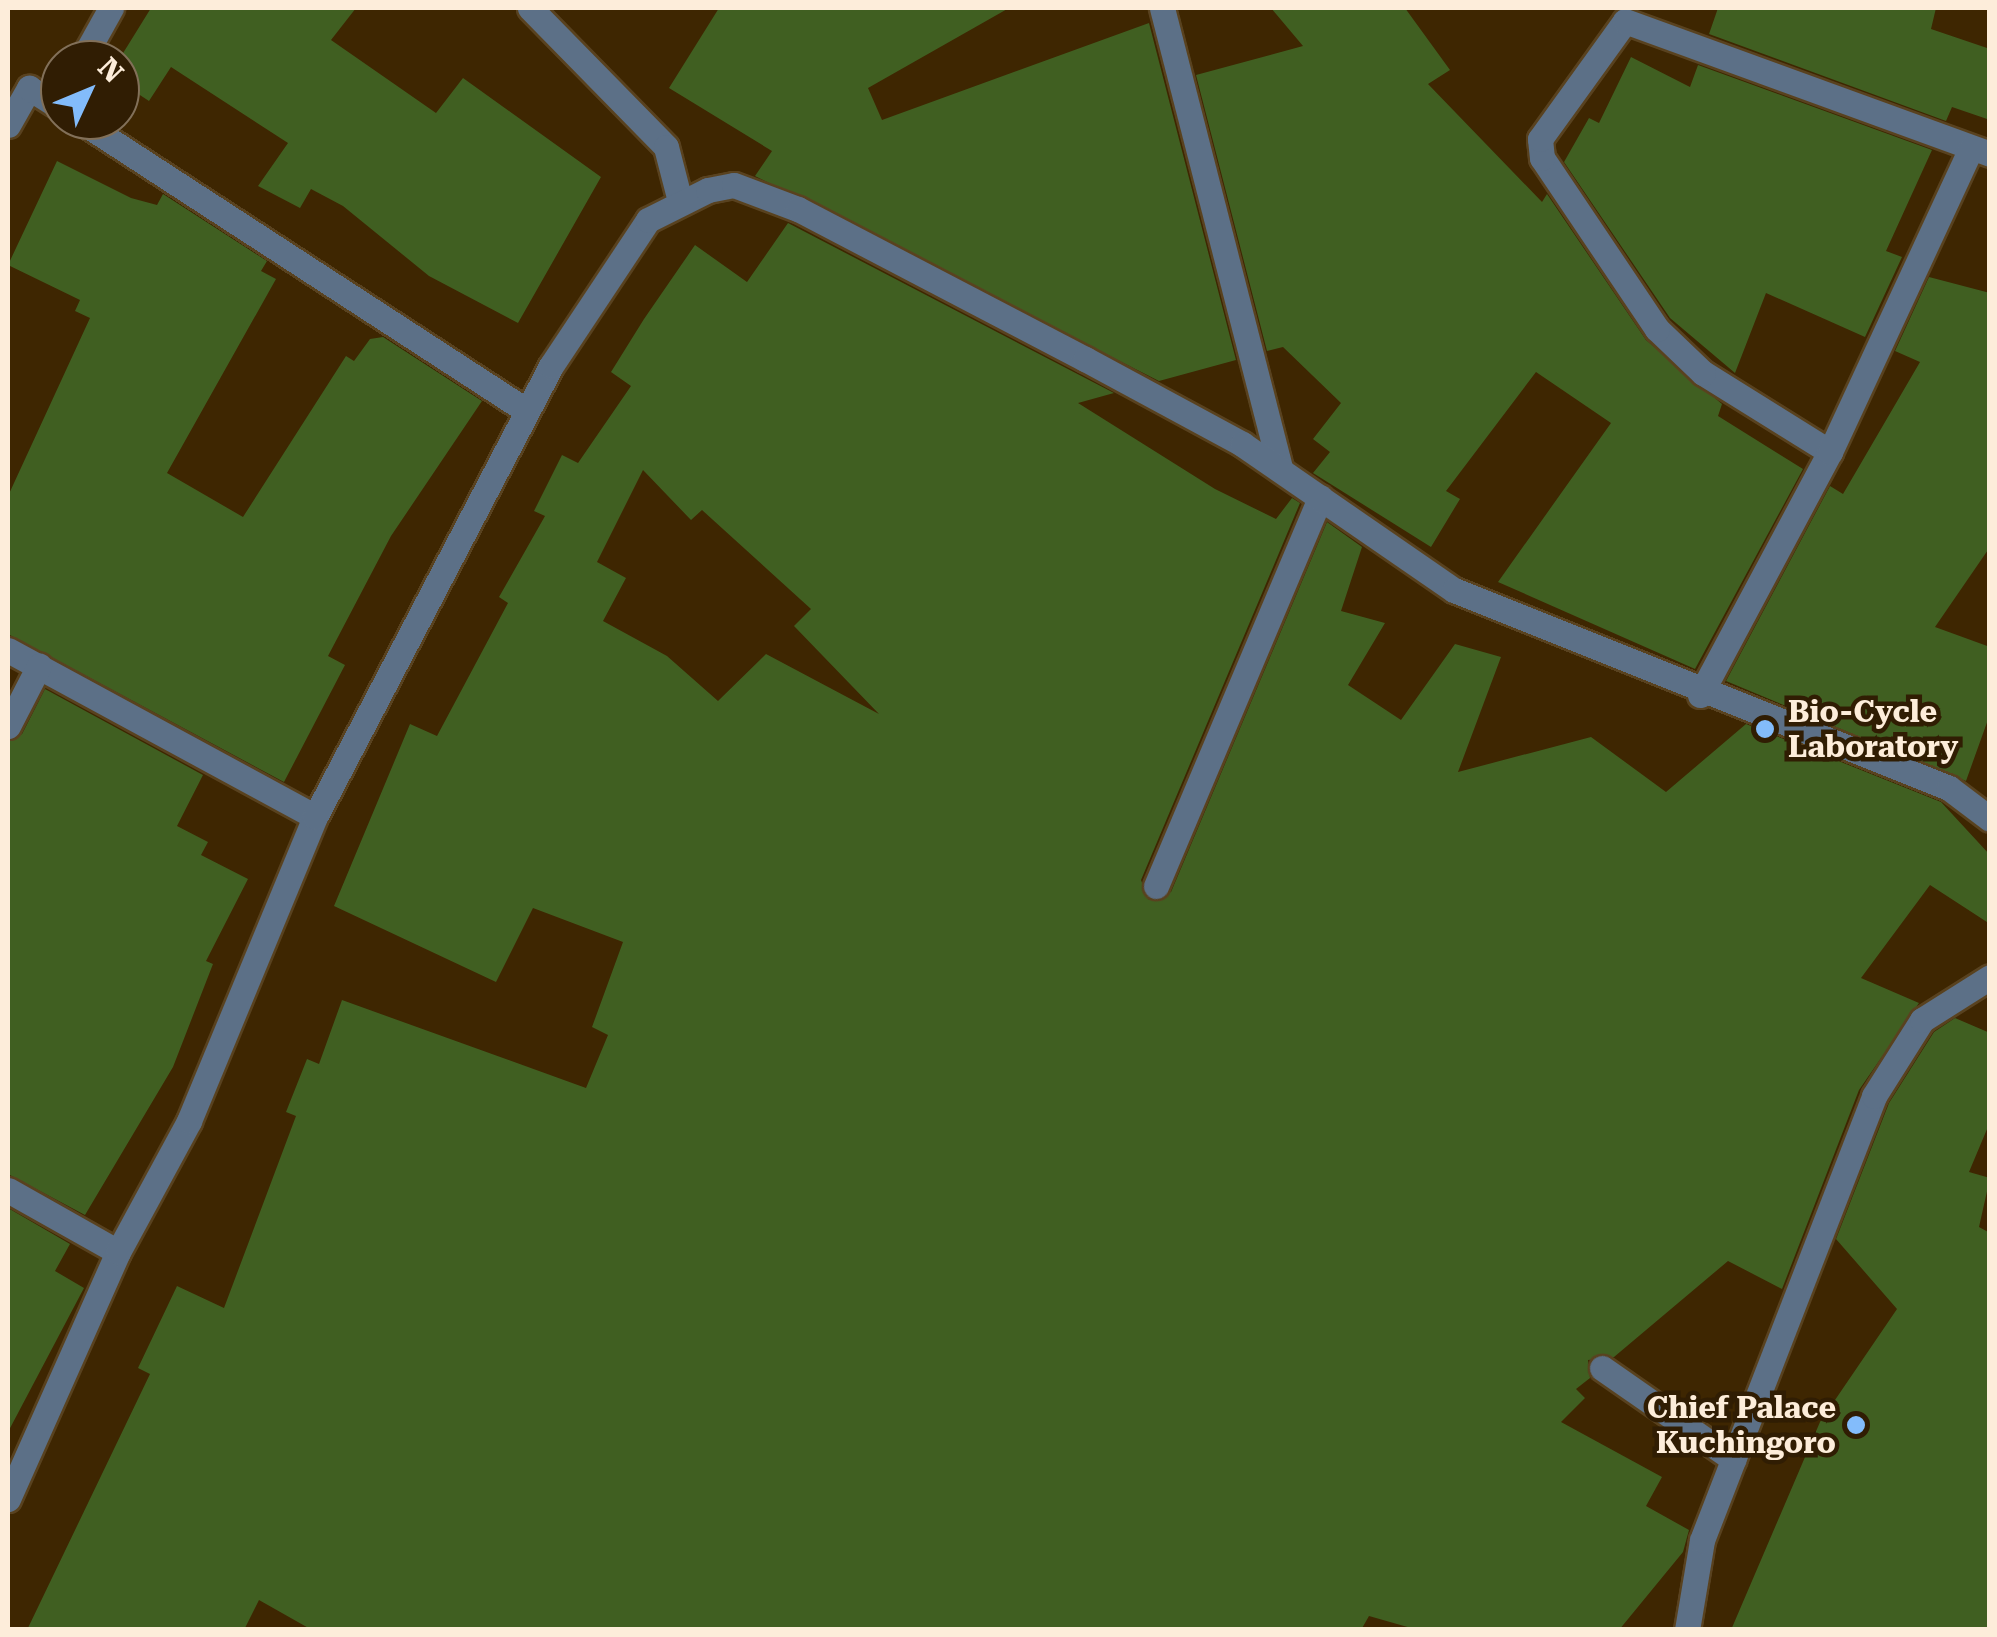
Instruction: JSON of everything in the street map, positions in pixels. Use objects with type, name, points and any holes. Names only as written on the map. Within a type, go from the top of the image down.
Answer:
[{"type":"street","points":[[94,40],[112,8]]},
{"type":"street","points":[[530,8],[666,147],[680,201]]},
{"type":"street","points":[[1162,8],[1281,470]]},
{"type":"street","points":[[1700,694],[1830,452],[1980,151],[1625,21],[1540,139],[1542,158],[1657,329],[1704,373],[1830,452]]},
{"type":"street","points":[[8,125],[29,88],[40,94]]},
{"type":"street","points":[[110,140],[527,412]]},
{"type":"street","points":[[8,1499],[118,1252],[189,1121],[316,817],[527,412],[648,220],[680,201],[734,185],[798,209],[1281,470],[1454,590],[1700,694],[1949,788],[1990,819]]},
{"type":"street","points":[[1156,886],[1320,497]]},
{"type":"street","points":[[8,650],[316,817]]},
{"type":"street","points":[[8,726],[39,666]]},
{"type":"street","points":[[1687,1630],[1702,1540],[1874,1096],[1922,1020],[1990,976]]},
{"type":"street","points":[[8,1190],[118,1252]]},
{"type":"street","points":[[1602,1368],[1733,1459]]},
{"type":"building","points":[[151,8],[356,8],[331,40],[436,113],[463,78],[601,177],[518,323],[429,276],[343,206],[311,189],[300,208],[258,186],[288,143],[171,67],[149,101],[140,95],[140,40],[131,40]]},
{"type":"building","points":[[719,8],[1009,8],[868,88],[882,120],[1149,23],[1236,360],[1159,381],[755,176],[772,151],[669,88]]},
{"type":"building","points":[[1271,8],[1405,8],[1450,70],[1428,84],[1542,202],[1547,194],[1646,340],[1722,404],[1718,416],[1803,469],[1695,669],[1498,582],[1611,423],[1536,372],[1446,491],[1460,499],[1431,547],[1313,473],[1330,452],[1313,439],[1341,403],[1283,347],[1267,351],[1196,75],[1303,46]]},
{"type":"building","points":[[1718,8],[1936,8],[1931,29],[1990,49],[1990,120],[1952,107],[1946,121],[1709,34]]},
{"type":"building","points":[[1631,57],[1690,87],[1698,65],[1932,150],[1886,251],[1902,257],[1865,337],[1766,293],[1735,373],[1670,318],[1564,162],[1589,118],[1599,123]]},
{"type":"building","points":[[57,161],[131,198],[157,205],[163,194],[267,261],[261,271],[276,279],[167,473],[243,517],[346,356],[354,361],[370,339],[383,337],[482,401],[391,536],[328,656],[345,665],[284,782],[8,634],[8,496],[90,318],[75,311],[80,300],[8,265]]},
{"type":"building","points":[[788,223],[1114,393],[1078,403],[1215,489],[1276,519],[1292,498],[1300,503],[1141,880],[1149,900],[1171,892],[1327,522],[1362,547],[1341,611],[1385,623],[1348,685],[1401,720],[1455,644],[1501,657],[1458,772],[1591,737],[1666,792],[1746,724],[1941,802],[1990,855],[1990,924],[1930,885],[1861,978],[1919,1003],[1859,1090],[1782,1289],[1728,1261],[1614,1357],[1588,1360],[1590,1378],[1576,1389],[1585,1398],[1561,1422],[1662,1477],[1646,1506],[1689,1530],[1683,1552],[1619,1630],[1418,1630],[1369,1616],[1361,1630],[312,1630],[259,1600],[244,1630],[27,1630],[150,1374],[138,1368],[177,1286],[224,1308],[296,1116],[286,1112],[307,1059],[319,1064],[342,1000],[586,1088],[608,1035],[592,1027],[623,942],[533,908],[496,982],[334,906],[410,724],[437,736],[508,603],[499,597],[545,516],[534,511],[562,455],[578,463],[631,386],[611,372],[644,319],[695,245],[747,282]],"holes":[[[643,470],[691,520],[702,510],[811,609],[794,626],[879,714],[766,654],[718,701],[667,656],[603,621],[626,578],[597,562]]]},
{"type":"building","points":[[1929,277],[1990,293],[1990,547],[1935,627],[1990,647],[1990,714],[1966,781],[1726,681],[1830,486],[1843,494],[1920,362],[1895,351]]},
{"type":"building","points":[[45,689],[203,775],[177,826],[208,842],[201,855],[248,879],[206,961],[213,964],[173,1067],[85,1215],[8,1174],[8,742],[22,734]]},
{"type":"building","points":[[1955,1018],[1990,1033],[1990,1122],[1969,1172],[1990,1178],[1979,1227],[1990,1233],[1990,1630],[1731,1630],[1820,1422],[1897,1309],[1836,1239],[1889,1103],[1934,1032]]},
{"type":"building","points":[[8,1208],[70,1244],[55,1271],[84,1288],[8,1432]]},
{"type":"place","name":"Bio-Cycle Laboratory","points":[[1765,729]]},
{"type":"place","name":"Chief Palace Kuchingoro","points":[[1856,1425]]}]
